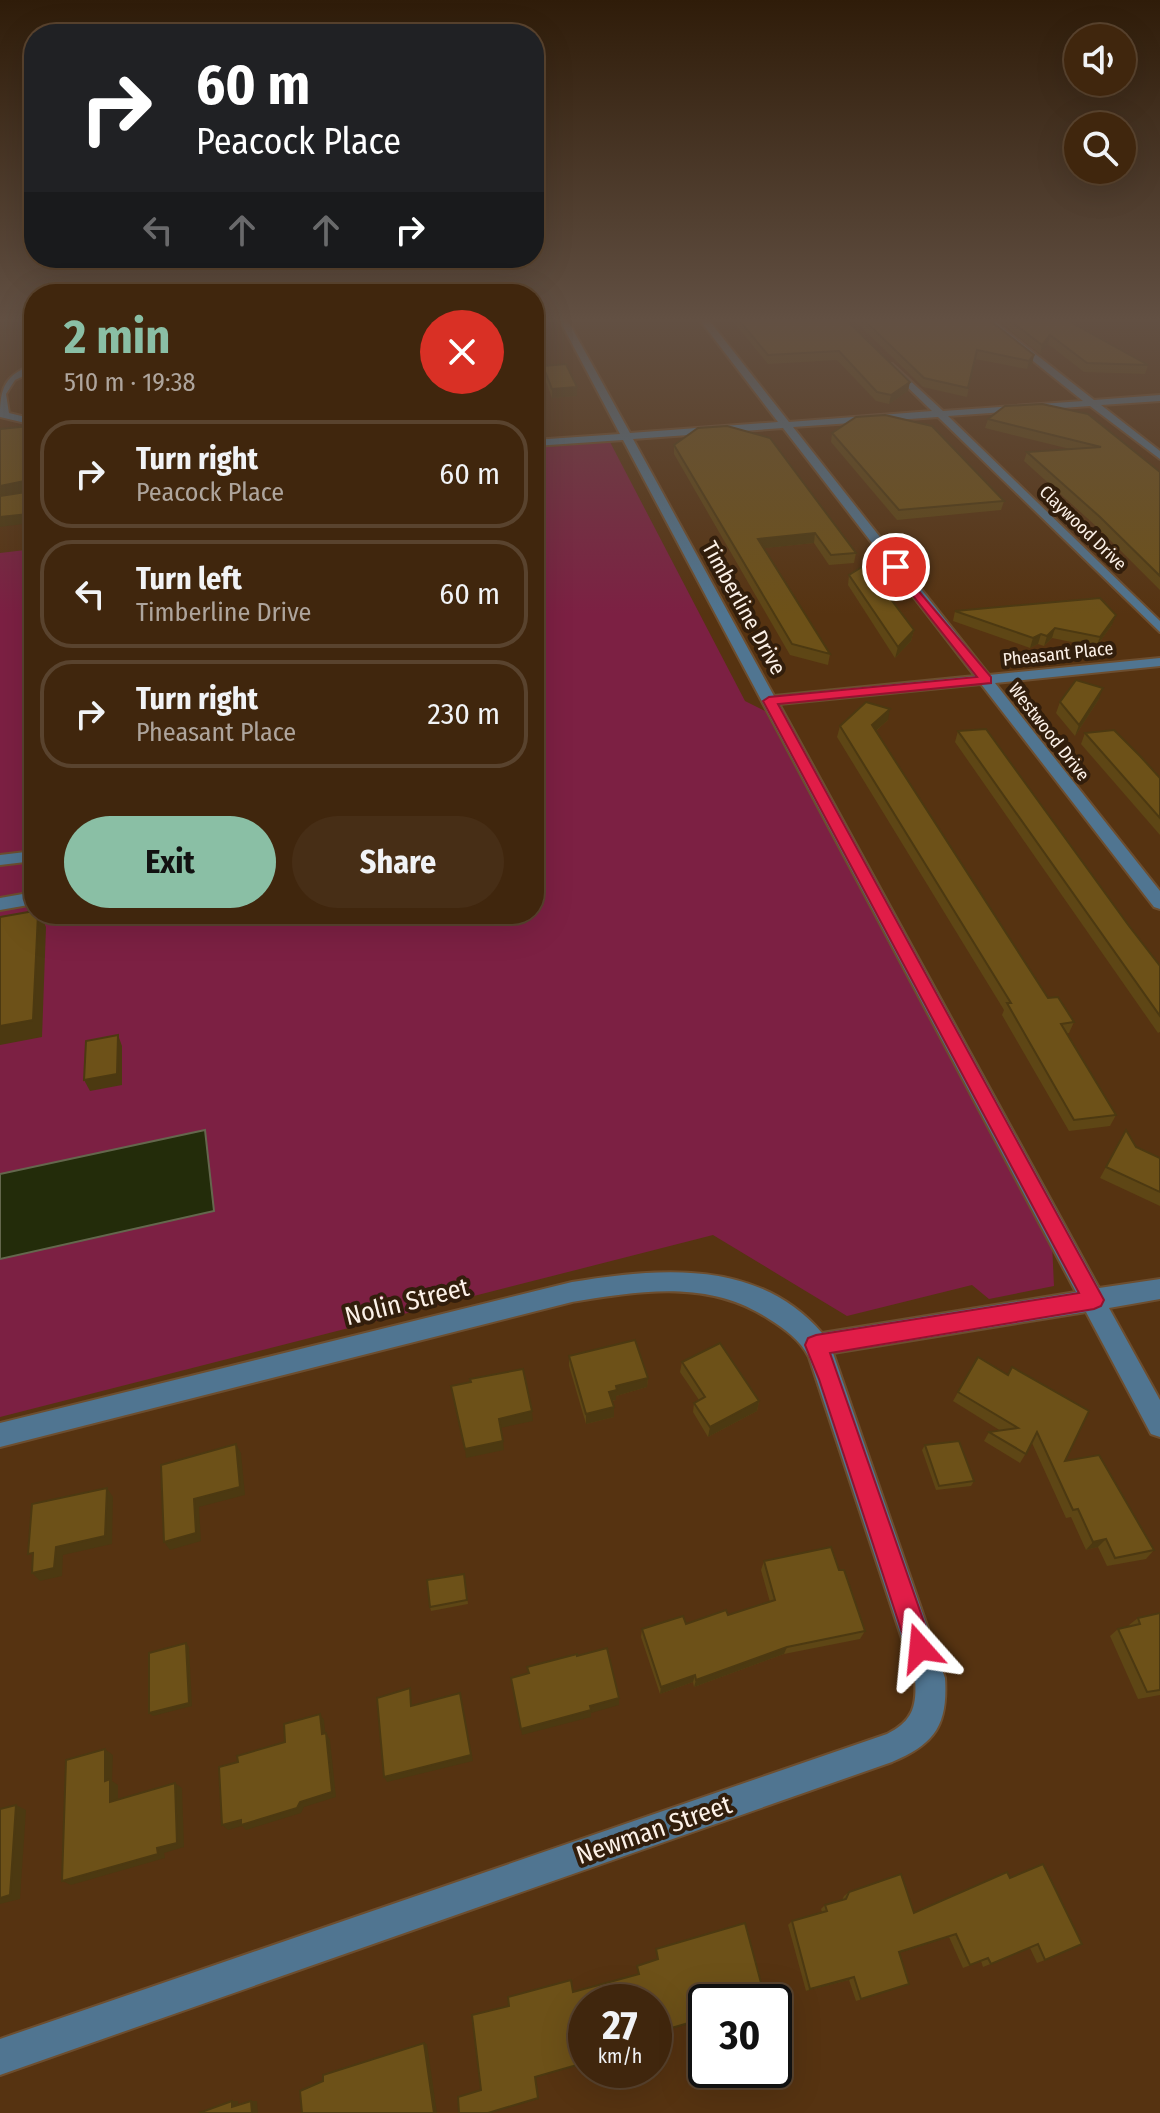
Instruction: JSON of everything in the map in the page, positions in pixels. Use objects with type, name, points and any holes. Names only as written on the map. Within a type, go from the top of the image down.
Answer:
[{"type":"street","name":"Timberline Drive","points":[[616,418],[1160,1425]]},
{"type":"street","name":"Westwood Drive","points":[[780,418],[1160,903]]},
{"type":"street","points":[[544,442],[890,418]]},
{"type":"street","name":"Claywood Drive","points":[[944,418],[1160,628]]},
{"type":"street","points":[[1111,418],[1160,456]]},
{"type":"street","points":[[1140,441],[1160,439]]},
{"type":"street","name":"Pheasant Place","points":[[769,701],[1160,662]]},
{"type":"street","points":[[0,860],[24,857]]},
{"type":"street","points":[[0,904],[24,900]]},
{"type":"street","name":"Nolin Street","points":[[0,1435],[572,1292],[650,1279],[706,1280],[746,1292],[798,1325],[816,1345]]},
{"type":"street","points":[[816,1345],[1160,1289]]},
{"type":"street","name":"Newman Street","points":[[0,2057],[892,1747],[922,1730],[932,1708],[930,1678],[816,1345]]},
{"type":"shaded area","points":[[610,442],[745,701],[765,711],[1052,1243],[1054,1286],[989,1299],[972,1285],[847,1316],[713,1235],[0,1417],[0,553],[24,550],[24,924],[544,924],[544,447]]},
{"type":"shaded area","points":[[205,1130],[214,1211],[0,1259],[0,1174]]},
{"type":"building","points":[[855,418],[896,418],[932,426],[1004,501],[899,510],[832,433]]},
{"type":"building","points":[[1092,418],[1160,472],[1160,576],[1027,452],[1101,447],[988,419]]},
{"type":"building","points":[[727,426],[770,438],[856,553],[831,555],[815,533],[758,539],[830,654],[792,644],[674,445],[698,428]]},
{"type":"building","points":[[24,427],[24,481],[0,486],[0,429]]},
{"type":"building","points":[[24,492],[24,514],[0,517],[0,496]]},
{"type":"building","points":[[865,565],[914,630],[898,647],[849,575]]},
{"type":"building","points":[[1100,598],[1116,615],[1100,637],[1055,628],[1047,636],[1041,634],[1033,638],[955,611]]},
{"type":"building","points":[[1076,680],[1103,688],[1079,725],[1060,702]]},
{"type":"building","points":[[866,702],[890,709],[872,725],[1048,998],[1058,997],[1074,1022],[1061,1024],[1116,1115],[1074,1120],[1007,1003],[1011,1003],[840,726]]},
{"type":"building","points":[[986,729],[1160,966],[1160,1016],[958,731]]},
{"type":"building","points":[[1114,730],[1160,778],[1160,818],[1085,733]]},
{"type":"building","points":[[24,913],[24,924],[38,924],[33,1020],[0,1026],[0,917]]},
{"type":"building","points":[[118,1035],[117,1074],[84,1080],[86,1041]]},
{"type":"building","points":[[1126,1130],[1136,1147],[1160,1158],[1160,1192],[1106,1167]]},
{"type":"building","points":[[635,1340],[648,1378],[616,1386],[617,1390],[609,1392],[614,1407],[586,1414],[569,1356]]},
{"type":"building","points":[[720,1343],[759,1401],[710,1427],[694,1403],[705,1397],[682,1362]]},
{"type":"building","points":[[978,1357],[1008,1375],[1012,1367],[1089,1411],[1065,1461],[1099,1455],[1154,1550],[1115,1558],[1106,1539],[1093,1542],[1078,1509],[1073,1510],[1037,1432],[1026,1454],[989,1432],[1018,1428],[958,1392]]},
{"type":"building","points":[[523,1369],[532,1411],[499,1419],[503,1441],[465,1449],[451,1386],[471,1382],[470,1379]]},
{"type":"building","points":[[959,1441],[974,1481],[939,1486],[925,1445]]},
{"type":"building","points":[[236,1444],[240,1487],[194,1499],[196,1533],[164,1542],[161,1465]]},
{"type":"building","points":[[107,1488],[105,1536],[56,1547],[54,1568],[32,1573],[33,1553],[28,1554],[32,1504]]},
{"type":"building","points":[[831,1547],[839,1570],[844,1570],[865,1631],[787,1647],[696,1680],[695,1675],[661,1687],[642,1629],[683,1616],[686,1624],[726,1610],[728,1615],[775,1600],[764,1561]]},
{"type":"building","points":[[464,1574],[467,1600],[430,1607],[427,1580]]},
{"type":"building","points":[[1160,1613],[1160,1690],[1147,1692],[1118,1629],[1140,1624],[1138,1618]]},
{"type":"building","points":[[186,1643],[189,1703],[149,1713],[149,1653]]},
{"type":"building","points":[[607,1648],[619,1698],[590,1706],[591,1710],[521,1729],[511,1678],[529,1673],[527,1667]]},
{"type":"building","points":[[410,1688],[411,1706],[460,1693],[471,1755],[384,1777],[377,1698]]},
{"type":"building","points":[[320,1714],[322,1734],[326,1733],[332,1792],[300,1802],[297,1808],[241,1825],[241,1820],[222,1825],[219,1767],[238,1762],[237,1756],[285,1742],[284,1724]]},
{"type":"building","points":[[105,1749],[105,1781],[110,1779],[110,1802],[175,1783],[177,1843],[157,1848],[158,1854],[62,1881],[66,1760]]},
{"type":"building","points":[[16,1805],[10,1895],[0,1898],[0,1809]]},
{"type":"building","points":[[1043,1864],[1082,1944],[1045,1960],[1038,1944],[991,1964],[988,1958],[970,1965],[956,1934],[899,1952],[909,1984],[861,1999],[854,1977],[810,1989],[792,1921],[827,1911],[825,1905],[846,1899],[849,1892],[901,1874],[914,1913],[1007,1872],[1010,1878]]},
{"type":"building","points":[[745,1923],[761,1984],[688,1984],[688,2023],[672,2028],[672,1984],[602,1984],[639,1974],[637,1966],[658,1959],[656,1949]]},
{"type":"building","points":[[571,1980],[572,1984],[568,1984],[568,2068],[535,2077],[538,2098],[488,2113],[459,2113],[458,2097],[481,2090],[472,2015],[509,2006],[508,1997]]},
{"type":"building","points":[[424,2043],[434,2113],[302,2113],[300,2091],[323,2081],[323,2075]]},
{"type":"building","points":[[232,2101],[232,2107],[251,2101],[252,2113],[199,2113]]},
{"type":"route","points":[[896,567],[986,680],[769,701],[1094,1300],[816,1345],[920,1648]]}]
